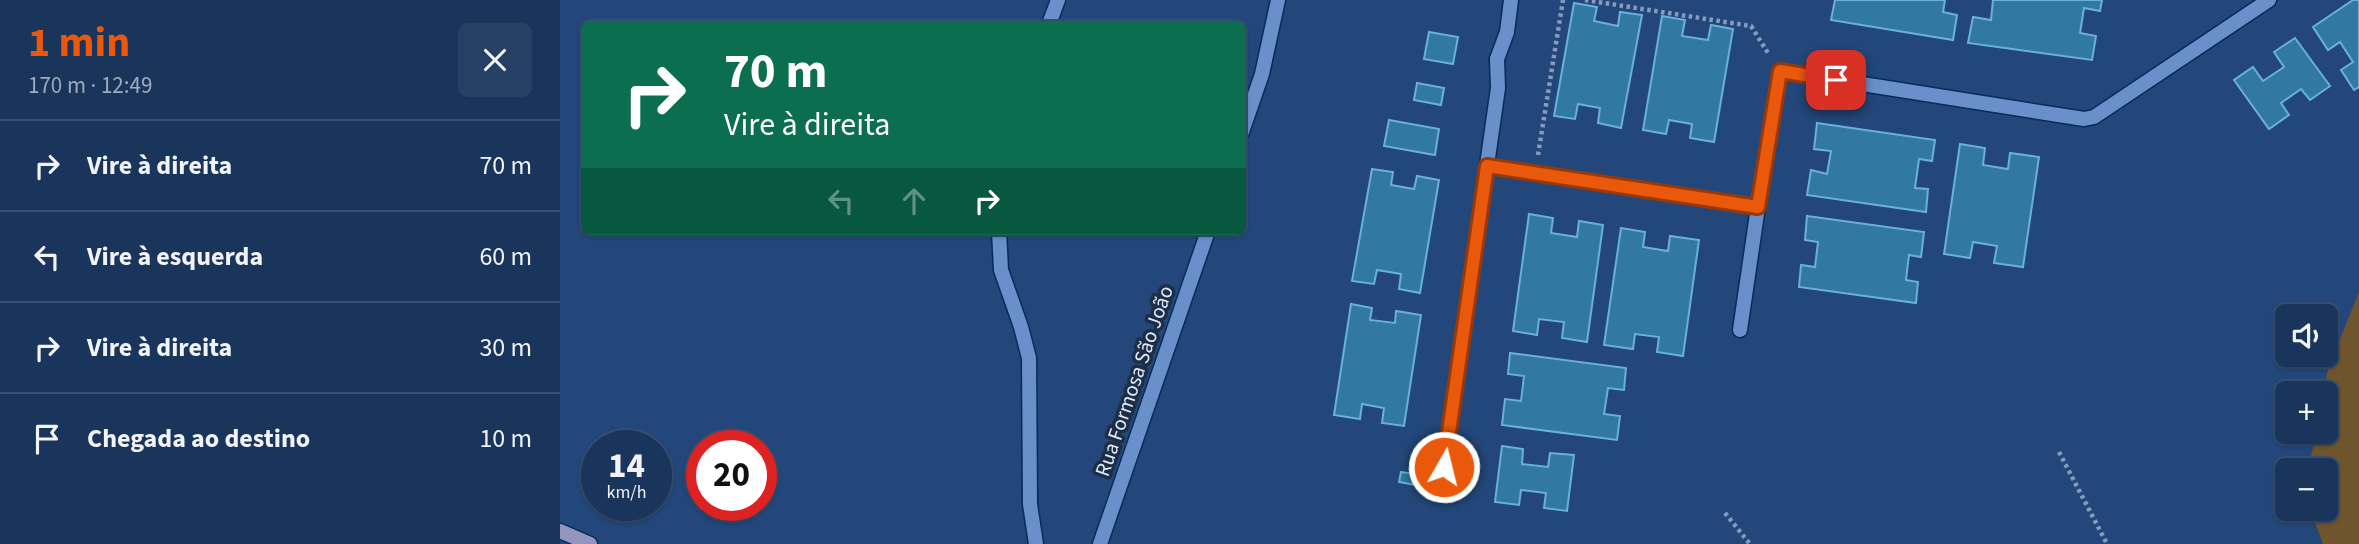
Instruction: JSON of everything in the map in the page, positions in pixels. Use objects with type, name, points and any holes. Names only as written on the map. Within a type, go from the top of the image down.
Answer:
[{"type":"street","points":[[1050,21],[1058,0]]},
{"type":"street","points":[[1246,120],[1262,74],[1278,0]]},
{"type":"street","points":[[1440,494],[1498,88],[1497,59],[1507,32],[1511,0]]},
{"type":"street","points":[[1740,330],[1780,71],[2084,119],[2094,117],[2269,0]]},
{"type":"street","points":[[1487,166],[1758,207]]},
{"type":"street","points":[[999,235],[1001,270],[1029,358],[1030,504],[1036,544]]},
{"type":"street","name":"Rua Formosa São João","points":[[1100,544],[1207,235]]},
{"type":"street","points":[[560,531],[590,544]]},
{"type":"path","points":[[1535,173],[1563,0]]},
{"type":"path","points":[[1585,0],[1751,26],[1780,71]]},
{"type":"path","points":[[2059,452],[2108,544]]},
{"type":"path","points":[[1725,513],[1750,544]]},
{"type":"shaded area","points":[[2359,292],[2359,544],[2323,544],[2314,521],[2338,521],[2338,458],[2311,458],[2314,444],[2338,444],[2338,381],[2326,381],[2329,367],[2338,367],[2338,344]]},
{"type":"building","points":[[1835,0],[1945,0],[1943,12],[1957,15],[1953,40],[1831,20]]},
{"type":"building","points":[[1993,0],[2102,0],[2100,11],[2084,8],[2080,33],[2096,36],[2092,60],[1968,43],[1973,17],[1991,20]]},
{"type":"building","points":[[2353,0],[2359,0],[2359,87],[2354,90],[2341,70],[2353,62],[2340,42],[2328,50],[2313,27]]},
{"type":"building","points":[[1574,3],[1597,7],[1594,21],[1618,26],[1620,12],[1642,15],[1621,128],[1598,123],[1600,108],[1578,104],[1575,119],[1554,116]]},
{"type":"building","points":[[1662,16],[1685,20],[1682,36],[1708,40],[1711,25],[1733,29],[1714,142],[1690,138],[1692,124],[1669,120],[1666,134],[1643,130]]},
{"type":"building","points":[[1429,32],[1458,37],[1453,64],[1424,59]]},
{"type":"building","points":[[2295,38],[2330,86],[2310,100],[2301,89],[2281,103],[2289,115],[2269,129],[2234,80],[2253,67],[2263,81],[2284,67],[2274,52]]},
{"type":"building","points":[[1417,83],[1444,88],[1441,105],[1414,100]]},
{"type":"building","points":[[1389,120],[1439,129],[1435,155],[1384,146]]},
{"type":"building","points":[[1817,123],[1935,140],[1932,161],[1919,159],[1915,188],[1928,189],[1926,212],[1807,195],[1811,170],[1827,174],[1831,151],[1814,149]]},
{"type":"building","points":[[1960,144],[1985,148],[1983,165],[2008,169],[2010,153],[2039,157],[2023,267],[1994,263],[1997,246],[1973,242],[1970,258],[1944,254]]},
{"type":"building","points":[[1372,169],[1393,172],[1391,185],[1414,189],[1417,176],[1439,180],[1420,293],[1399,289],[1401,274],[1377,270],[1374,284],[1352,281]]},
{"type":"building","points":[[1529,214],[1553,218],[1551,233],[1577,237],[1579,221],[1603,225],[1587,342],[1562,338],[1564,322],[1539,319],[1537,335],[1513,331]]},
{"type":"building","points":[[1807,216],[1924,232],[1921,257],[1909,255],[1906,280],[1918,282],[1916,303],[1799,287],[1801,265],[1815,267],[1818,242],[1805,240]]},
{"type":"building","points":[[1621,228],[1645,232],[1643,247],[1668,251],[1670,236],[1699,240],[1683,356],[1657,352],[1659,337],[1635,334],[1633,349],[1604,345]]},
{"type":"building","points":[[1351,304],[1372,308],[1370,320],[1395,323],[1396,311],[1421,315],[1404,426],[1382,423],[1384,408],[1362,404],[1360,419],[1334,415]]},
{"type":"building","points":[[1510,353],[1626,368],[1624,390],[1608,388],[1604,414],[1620,416],[1617,440],[1502,425],[1505,399],[1521,401],[1524,376],[1508,374]]},
{"type":"building","points":[[1502,446],[1523,449],[1522,464],[1548,467],[1550,453],[1574,455],[1567,511],[1544,508],[1546,493],[1521,490],[1519,505],[1495,502]]},
{"type":"building","points":[[1401,472],[1416,474],[1415,485],[1399,482]]},
{"type":"route","points":[[1444,467],[1487,166],[1758,207],[1780,71],[1836,80]]}]
